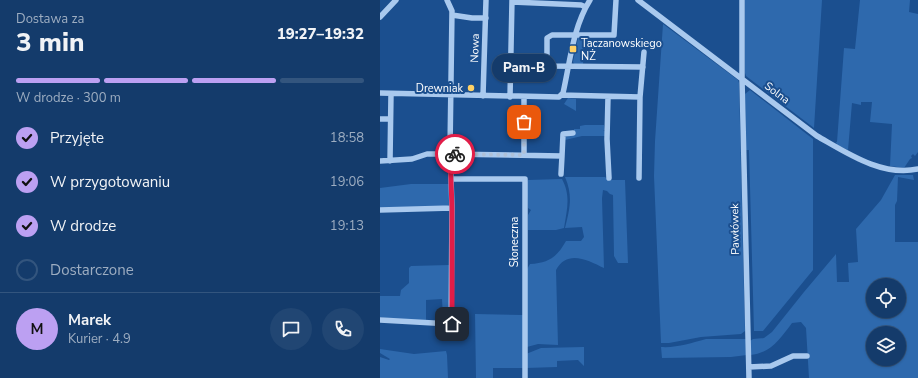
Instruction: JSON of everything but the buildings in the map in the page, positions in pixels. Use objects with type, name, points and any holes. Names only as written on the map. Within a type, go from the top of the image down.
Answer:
[{"type":"street","points":[[380,17],[396,0]]},
{"type":"street","points":[[447,0],[452,11],[450,95],[452,335]]},
{"type":"street","name":"Nowa","points":[[483,96],[486,0]]},
{"type":"street","points":[[561,96],[563,93],[576,34],[590,0]]},
{"type":"street","points":[[616,0],[614,35],[552,34],[547,38],[547,64],[549,66],[643,67]]},
{"type":"street","name":"Solna","points":[[638,0],[813,132],[844,151],[886,169],[905,171],[918,170]]},
{"type":"street","name":"Pawłówek","points":[[742,0],[742,79],[749,378]]},
{"type":"street","points":[[510,97],[512,1],[557,2],[586,7]]},
{"type":"street","points":[[452,15],[472,18],[486,18]]},
{"type":"street","points":[[639,178],[640,98],[644,52]]},
{"type":"street","points":[[380,93],[556,98],[561,96],[640,98]]},
{"type":"street","points":[[390,161],[391,94]]},
{"type":"street","points":[[524,97],[524,155]]},
{"type":"street","points":[[608,97],[607,138],[609,178]]},
{"type":"street","points":[[380,119],[390,119]]},
{"type":"street","points":[[561,174],[563,134],[573,133]]},
{"type":"street","points":[[380,161],[412,159],[427,154],[562,156]]},
{"type":"street","name":"Słoneczna","points":[[451,180],[524,179],[525,378]]},
{"type":"street","points":[[380,210],[452,208]]},
{"type":"street","points":[[380,320],[452,324]]},
{"type":"street","points":[[749,367],[771,366],[793,356],[807,356]]},
{"type":"shaded area","points":[[745,0],[822,0],[814,128],[746,76]]},
{"type":"shaded area","points":[[860,0],[910,0],[909,12],[918,14],[918,152],[915,156],[913,154],[911,156],[912,158],[904,168],[890,166],[892,124],[870,122],[872,102],[861,102],[861,105],[852,103],[848,150],[837,145],[836,142],[844,48],[855,49]]},
{"type":"shaded area","points":[[663,24],[738,80],[739,83],[745,331],[741,334],[701,337],[661,343],[654,176]]},
{"type":"shaded area","points":[[586,37],[584,41],[583,65],[575,65],[573,62],[578,38]]},
{"type":"shaded area","points":[[750,90],[813,139],[813,270],[763,331],[754,331],[749,150],[746,150],[745,94]]},
{"type":"shaded area","points":[[568,98],[576,99],[576,111],[564,104]]},
{"type":"shaded area","points":[[604,125],[605,130],[603,131],[605,131],[605,136],[582,136],[565,140],[565,137],[574,135],[574,129],[580,129],[580,126]]},
{"type":"shaded area","points":[[895,175],[913,175],[914,180],[898,177],[897,201],[895,205],[895,242],[918,242],[918,378],[809,378],[806,328],[801,322],[792,323],[779,340],[769,348],[757,354],[750,355],[750,341],[753,339],[764,338],[772,332],[836,254],[837,282],[849,282],[848,263],[858,262],[856,229],[881,200]]},
{"type":"shaded area","points":[[565,177],[605,177],[609,180],[625,180],[628,263],[618,263],[614,256],[613,195],[603,190],[604,268],[578,258],[566,260],[561,264],[556,270],[558,345],[538,344],[527,347],[526,271],[530,264],[547,261],[556,255],[566,241],[581,241],[584,237],[582,227],[565,228],[570,196]]},
{"type":"shaded area","points":[[562,179],[567,191],[567,209],[564,228],[556,230],[528,230],[528,215],[531,210],[528,208],[526,184],[528,180]]},
{"type":"shaded area","points":[[411,184],[449,184],[449,205],[445,207],[380,208],[380,188]]},
{"type":"shaded area","points":[[449,265],[449,316],[445,320],[441,321],[443,318],[442,299],[426,300],[426,321],[387,319],[380,317],[380,296],[400,296],[401,290],[409,283],[409,268],[411,266]]},
{"type":"shaded area","points":[[475,314],[523,315],[524,368],[493,368],[493,378],[476,378]]},
{"type":"shaded area","points":[[706,339],[746,339],[747,355],[731,357],[662,358],[661,347],[678,346]]},
{"type":"shaded area","points":[[584,347],[584,366],[578,360],[557,361],[557,367],[526,368],[526,354],[541,348]]},
{"type":"shaded area","points":[[380,349],[414,354],[446,351],[448,378],[380,378],[380,357],[390,359],[380,353]]},
{"type":"way so far","points":[[455,154],[524,155],[524,122]]},
{"type":"place","name":"Taczanowskiego NŻ","points":[[573,49]]},
{"type":"place","name":"Drewniak","points":[[471,88]]},
{"type":"place","name":"Pam-B","points":[[524,122]]},
{"type":"route","points":[[452,324],[452,208],[450,154],[455,154]]}]
